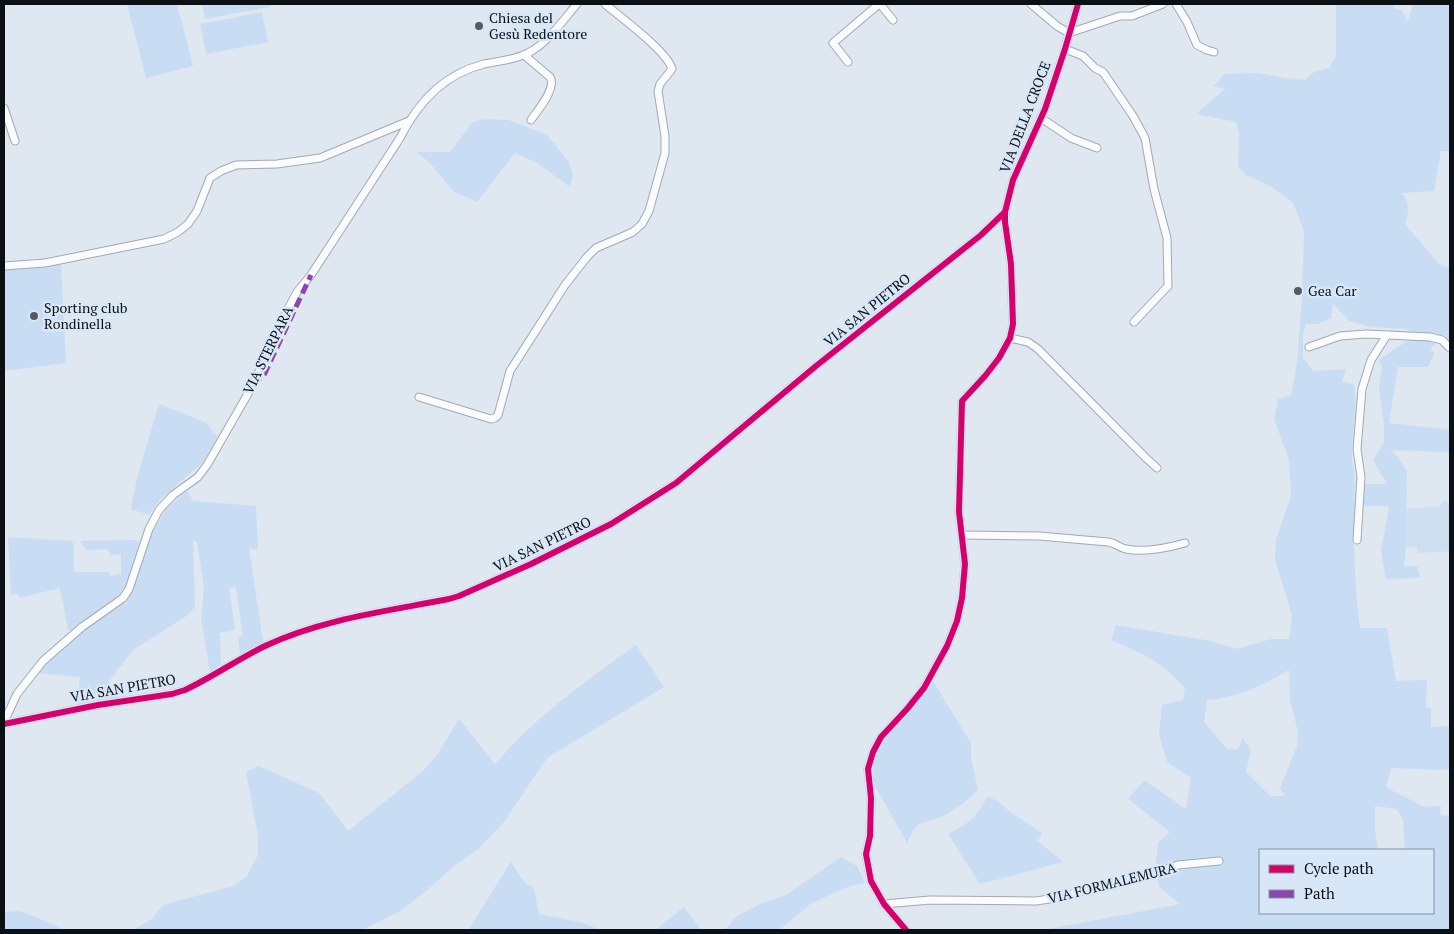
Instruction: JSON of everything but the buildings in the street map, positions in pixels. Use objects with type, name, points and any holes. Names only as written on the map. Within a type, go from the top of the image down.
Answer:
[{"type":"street","name":"VIA STERPARA","points":[[4,723],[17,694],[43,661],[75,632],[123,598],[129,589],[149,529],[160,510],[173,495],[198,477],[207,465],[253,385],[277,330],[297,292],[311,275],[400,138],[409,121],[429,95],[455,75],[478,65],[524,55],[533,50],[543,42],[577,4]]},
{"type":"street","points":[[419,397],[491,419],[495,418],[498,415],[510,371],[565,285],[596,248],[632,232],[642,224],[649,212],[665,153],[665,136],[658,91],[660,84],[672,69],[670,63],[652,44],[604,4]]},
{"type":"street","points":[[848,62],[832,43],[879,4],[893,20]]},
{"type":"street","points":[[1031,4],[1057,26],[1069,33],[1120,16],[1132,16],[1163,4]]},
{"type":"street","name":"VIA DELLA CROCE","points":[[1005,212],[1014,180],[1041,118],[1065,49],[1078,4]]},
{"type":"street","points":[[1176,4],[1184,16],[1197,45],[1200,48],[1214,52]]},
{"type":"street","name":"VIA DELLA CROCE","points":[[1065,49],[1083,56],[1095,68],[1105,74],[1145,138],[1154,188],[1167,238],[1168,286],[1134,322]]},
{"type":"street","points":[[524,55],[549,76],[553,82],[552,87],[531,120]]},
{"type":"street","points":[[4,108],[16,141]]},
{"type":"street","name":"VIA DELLA CROCE","points":[[1041,118],[1071,138],[1097,148]]},
{"type":"street","points":[[4,266],[45,263],[164,239],[188,224],[197,211],[210,178],[221,171],[236,165],[277,164],[320,158],[409,121]]},
{"type":"street","points":[[906,930],[884,904],[871,880],[866,854],[870,836],[872,798],[868,770],[869,762],[880,737],[924,688],[947,646],[957,622],[962,598],[965,564],[959,512],[962,401],[999,358],[1010,338],[1012,324],[1011,264],[1005,212]]},
{"type":"street","name":"VIA SAN PIETRO","points":[[4,723],[172,694],[185,690],[265,646],[302,632],[460,596],[531,564],[611,524],[676,483],[816,366],[981,235],[1005,212]]},
{"type":"street","points":[[1309,347],[1348,335],[1386,335],[1433,337],[1444,342],[1450,348]]},
{"type":"street","points":[[1358,540],[1361,477],[1357,449],[1362,389],[1372,360],[1386,335]]},
{"type":"street","points":[[1010,338],[1028,342],[1038,349],[1157,468]]},
{"type":"street","points":[[962,535],[1039,536],[1108,542],[1131,550],[1169,548],[1185,543]]},
{"type":"street","name":"VIA FORMALEMURA","points":[[884,904],[930,900],[1036,901],[1056,898],[1146,876],[1178,865],[1219,860]]},
{"type":"shaded area","points":[[127,4],[177,4],[193,66],[146,78]]},
{"type":"shaded area","points":[[202,4],[270,4],[271,7],[205,19]]},
{"type":"shaded area","points":[[1336,4],[1394,4],[1395,9],[1402,10],[1408,22],[1413,4],[1450,4],[1450,151],[1441,151],[1434,191],[1402,193],[1408,208],[1405,224],[1439,264],[1450,268],[1450,342],[1444,334],[1430,350],[1435,352],[1428,367],[1398,367],[1389,423],[1450,430],[1449,452],[1390,450],[1398,457],[1407,472],[1404,566],[1417,566],[1420,578],[1386,579],[1381,552],[1389,506],[1362,506],[1365,484],[1387,484],[1373,460],[1384,442],[1384,424],[1379,387],[1382,367],[1379,360],[1414,336],[1407,329],[1371,327],[1349,321],[1333,304],[1331,318],[1318,324],[1306,324],[1303,333],[1303,358],[1313,371],[1346,369],[1342,382],[1354,384],[1352,457],[1355,479],[1355,572],[1360,628],[1387,628],[1396,681],[1427,680],[1426,708],[1431,708],[1431,727],[1450,726],[1450,769],[1391,768],[1386,787],[1424,807],[1441,806],[1440,815],[1450,816],[1450,930],[1043,930],[1180,904],[1160,888],[1155,870],[1158,843],[1170,832],[1128,799],[1144,780],[1186,809],[1191,778],[1167,762],[1159,734],[1162,705],[1183,700],[1185,688],[1165,668],[1143,654],[1111,640],[1116,625],[1211,641],[1237,649],[1271,639],[1289,639],[1292,615],[1275,560],[1276,540],[1291,496],[1289,460],[1274,419],[1278,399],[1291,395],[1297,363],[1302,298],[1304,231],[1293,203],[1270,186],[1246,175],[1238,166],[1239,133],[1236,122],[1196,114],[1225,89],[1214,86],[1224,74],[1258,73],[1305,80],[1314,72],[1329,68],[1336,56]],"holes":[[[1289,670],[1290,700],[1298,732],[1297,746],[1280,788],[1285,796],[1270,796],[1246,772],[1251,750],[1243,738],[1238,749],[1227,749],[1204,722],[1207,700],[1219,699],[1250,690]]]},
{"type":"shaded area","points":[[262,12],[268,42],[206,54],[200,24]]},
{"type":"shaded area","points":[[483,119],[509,120],[547,135],[568,161],[573,173],[570,187],[537,163],[515,153],[477,202],[454,192],[430,163],[416,152],[450,152],[472,123]]},
{"type":"shaded area","name":"Sporting club Rondinella","points":[[61,263],[66,363],[4,371],[4,269]]},
{"type":"shaded area","points":[[159,404],[205,422],[218,437],[203,462],[161,499],[148,515],[131,509],[137,478]]},
{"type":"shaded area","points":[[187,491],[193,501],[256,506],[258,550],[249,548],[263,642],[240,654],[238,637],[243,635],[236,587],[229,588],[235,630],[220,633],[221,664],[210,672],[201,619],[204,587],[197,542],[193,541],[195,607],[185,617],[133,650],[109,681],[119,699],[77,705],[80,677],[37,673],[88,626],[122,602],[126,604],[154,529],[167,508]]},
{"type":"shaded area","points":[[1444,501],[1450,504],[1450,551],[1417,553],[1417,548],[1406,546],[1407,509],[1440,506]]},
{"type":"shaded area","points":[[8,537],[72,541],[74,545],[74,572],[109,572],[110,576],[121,574],[121,554],[110,555],[108,549],[86,550],[80,541],[135,540],[139,543],[128,580],[117,600],[72,631],[68,629],[60,588],[19,598],[18,594],[11,595]]},
{"type":"shaded area","points":[[636,645],[664,687],[547,758],[504,822],[478,849],[454,866],[402,910],[362,930],[133,930],[152,919],[163,905],[233,886],[247,876],[258,855],[258,836],[246,772],[259,766],[319,793],[348,831],[423,771],[439,752],[459,719],[495,764],[544,715]]},
{"type":"shaded area","points":[[933,681],[971,743],[971,758],[978,790],[948,813],[918,825],[907,843],[875,786],[873,772],[876,757],[891,729]]},
{"type":"shaded area","points":[[987,797],[996,800],[1042,833],[1038,841],[1063,862],[980,884],[948,834],[971,819]]},
{"type":"shaded area","points":[[841,857],[857,866],[865,883],[850,886],[812,903],[779,930],[725,930],[737,916],[762,903],[786,895]]},
{"type":"shaded area","points":[[511,862],[525,883],[534,888],[539,914],[584,923],[600,930],[468,930]]},
{"type":"shaded area","points":[[684,907],[701,930],[655,930]]},
{"type":"shaded area","points":[[20,911],[58,926],[61,930],[4,930],[4,912]]},
{"type":"marked path","points":[[253,385],[264,375],[311,275]]},
{"type":"cycle path","points":[[906,930],[884,904],[871,881],[866,854],[870,836],[871,798],[868,769],[873,752],[881,737],[924,688],[947,646],[957,621],[962,598],[965,564],[959,512],[962,401],[999,358],[1010,338],[1013,324],[1011,264],[1005,212],[1013,180],[1045,109],[1078,4]]},
{"type":"cycle path","points":[[4,724],[98,705],[172,694],[185,690],[255,651],[287,637],[332,622],[459,596],[531,564],[611,524],[676,483],[816,366],[981,235],[1005,212]]},
{"type":"place","name":"Chiesa del Gesù Redentore","points":[[479,26]]},
{"type":"place","name":"Gea Car","points":[[1298,291]]},
{"type":"place","name":"Sporting club Rondinella","points":[[34,316]]}]
